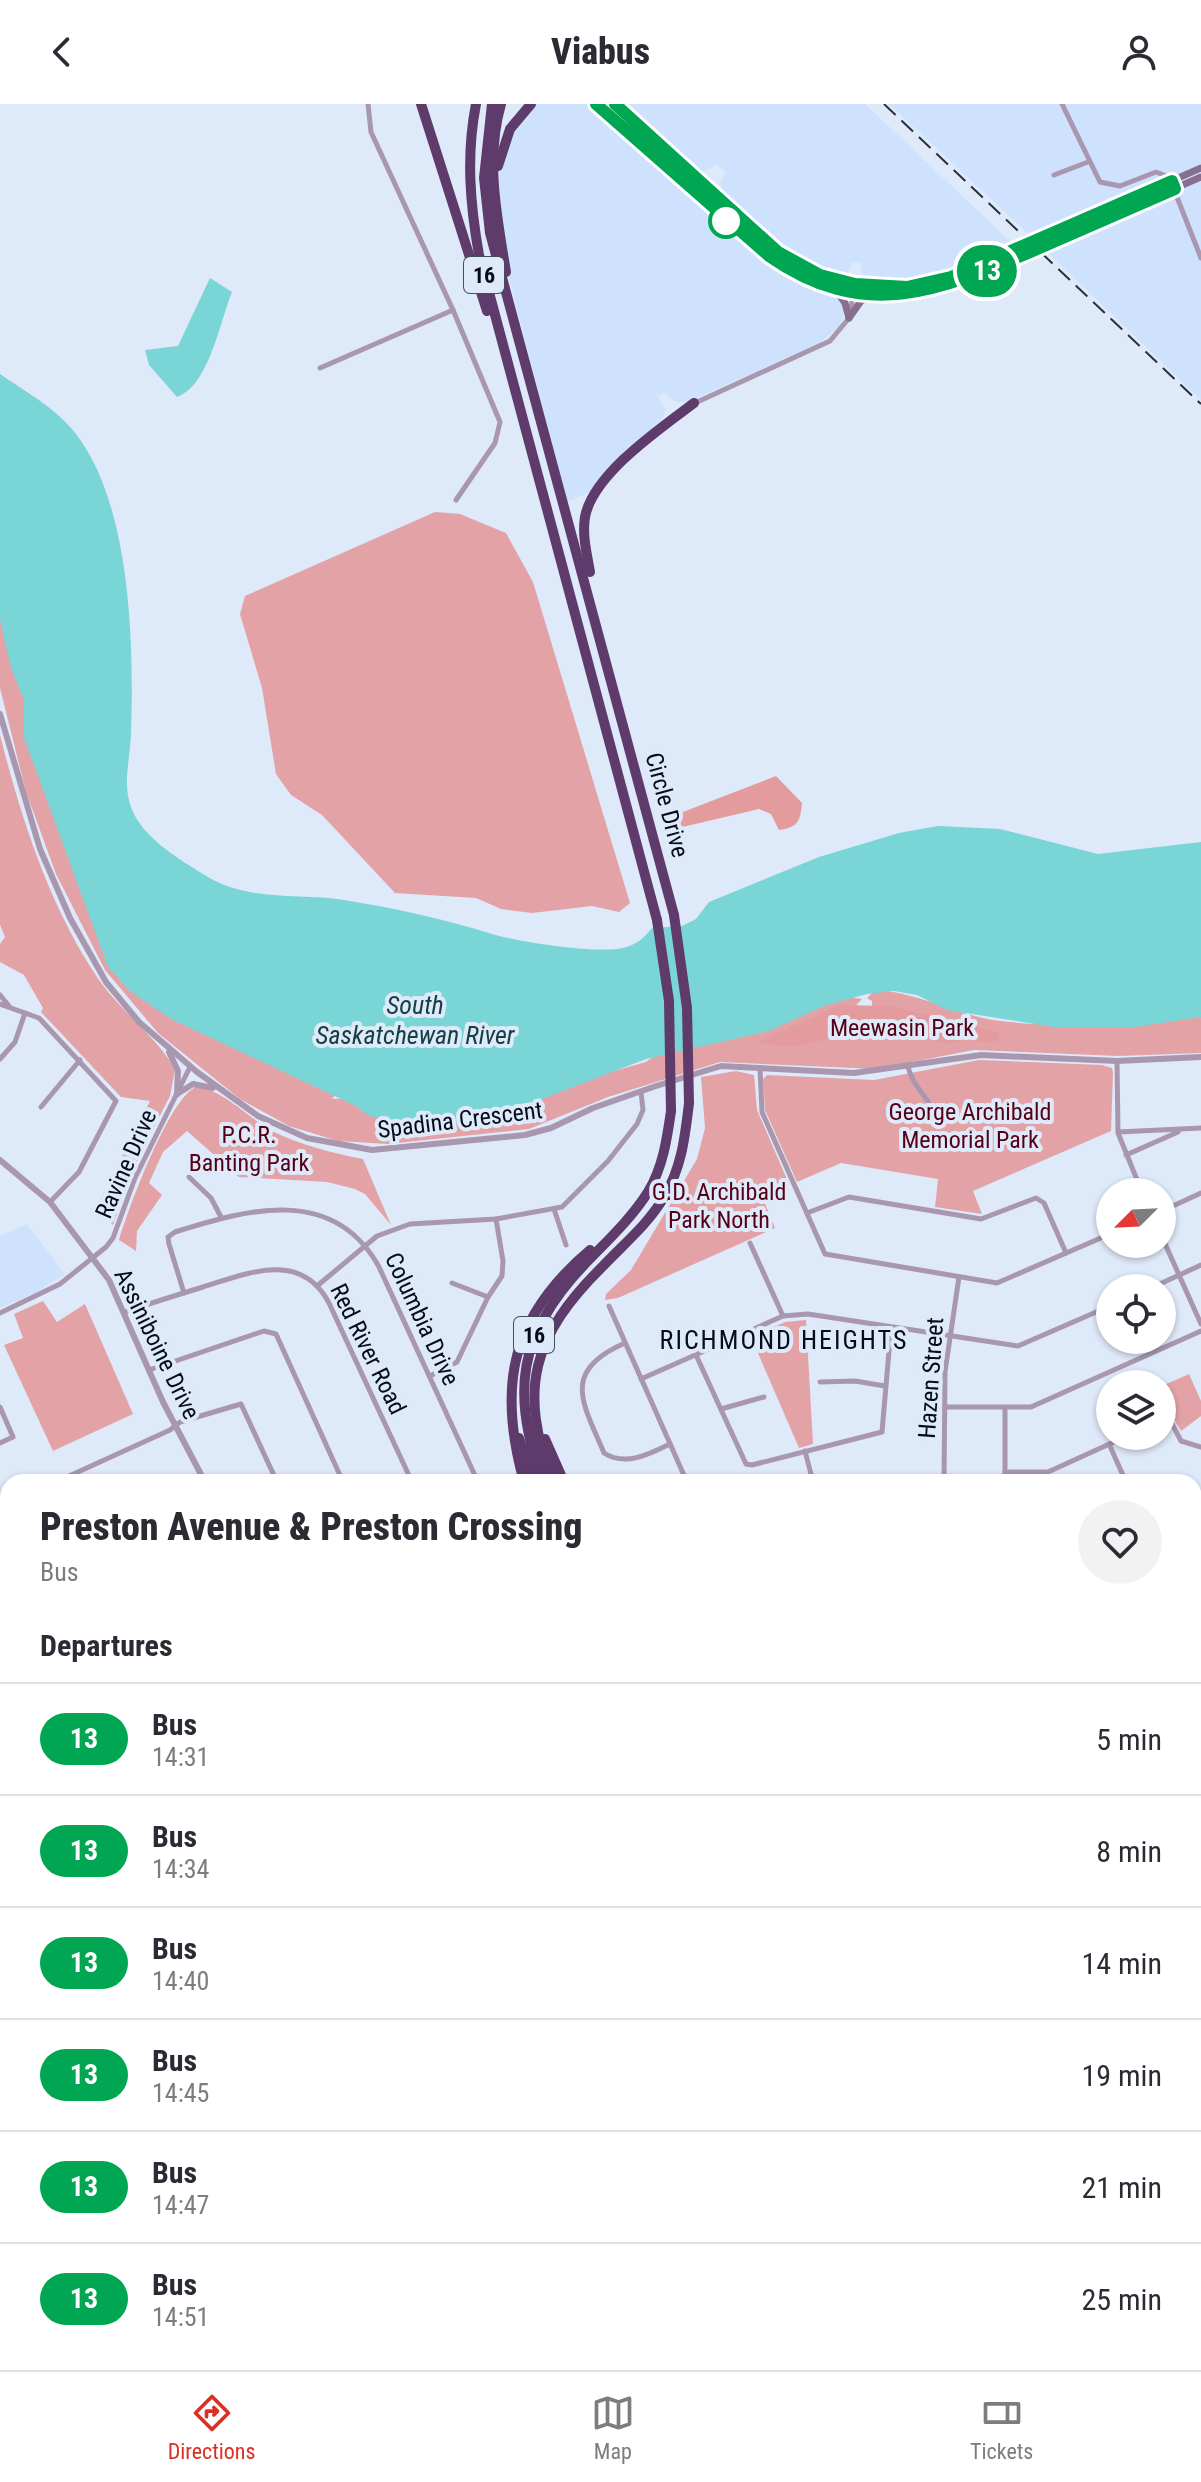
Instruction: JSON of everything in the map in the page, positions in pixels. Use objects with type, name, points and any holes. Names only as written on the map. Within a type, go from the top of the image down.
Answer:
[{"type":"highway","points":[[423,104],[528,443]]},
{"type":"highway","name":"Circle Drive","points":[[476,104],[469,158],[474,224],[528,443],[657,920],[669,1001],[671,1111],[659,1168],[648,1192],[628,1218],[551,1303],[532,1341],[523,1378],[523,1413],[541,1474]]},
{"type":"highway","name":"Circle Drive","points":[[492,104],[485,153],[486,202],[507,294],[674,915],[687,1008],[689,1103],[683,1152],[663,1199],[640,1229],[570,1299],[549,1333],[535,1384],[535,1419],[551,1474]]},
{"type":"highway","points":[[501,104],[494,139],[496,208],[507,294]]},
{"type":"highway","points":[[496,208],[498,170],[504,142],[515,119],[531,104]]},
{"type":"highway","points":[[597,622],[584,534],[589,503],[658,427],[694,403]]},
{"type":"highway","points":[[522,1474],[511,1420],[512,1372],[527,1326],[553,1284],[628,1218]]},
{"type":"highway","points":[[512,1372],[518,1432],[531,1474]]},
{"type":"highway","points":[[535,1419],[560,1474]]},
{"type":"main road","points":[[604,105],[764,252],[802,276],[833,287],[907,287],[951,277],[1173,185],[1201,177]]},
{"type":"main road","points":[[604,105],[778,252],[820,275],[875,295]]},
{"type":"main road","points":[[849,318],[861,301],[875,295],[920,293],[955,284],[1173,185],[1201,168]]},
{"type":"main road","points":[[833,287],[844,299],[849,318]]},
{"type":"street","points":[[368,104],[371,132],[453,310],[500,422],[495,443],[456,500]]},
{"type":"street","points":[[1062,104],[1095,177],[1110,186],[1123,185],[1156,172],[1173,185],[1201,258]]},
{"type":"street","points":[[1054,175],[1088,162]]},
{"type":"street","points":[[694,403],[825,344],[838,334],[849,318],[854,288]]},
{"type":"street","points":[[320,368],[453,310]]},
{"type":"street","name":"Spadina Crescent","points":[[0,714],[24,803],[70,918],[112,990],[164,1046],[190,1067],[258,1116],[307,1138],[372,1150],[525,1135],[721,1066],[854,1073],[981,1055],[1117,1061],[1201,1057]]},
{"type":"street","points":[[0,995],[9,1007]]},
{"type":"street","points":[[0,1004],[39,1018],[114,1097],[115,1105],[79,1172],[50,1202]]},
{"type":"street","points":[[0,1059],[15,1042],[25,1013]]},
{"type":"street","points":[[164,1046],[178,1071],[177,1094]]},
{"type":"street","points":[[41,1107],[80,1060]]},
{"type":"street","points":[[1117,1061],[1118,1132],[1136,1178]]},
{"type":"street","name":"Ravine Drive","points":[[0,1313],[41,1296],[94,1259],[113,1238],[135,1178],[190,1067]]},
{"type":"street","points":[[760,1067],[762,1112],[825,1254],[1002,1282],[1096,1240]]},
{"type":"street","points":[[908,1067],[914,1084],[930,1099],[938,1119]]},
{"type":"street","points":[[177,1094],[201,1083],[223,1092]]},
{"type":"street","points":[[317,1286],[377,1236],[424,1221],[496,1219],[554,1209],[565,1204],[637,1124],[643,1110],[641,1092]]},
{"type":"street","points":[[1118,1132],[1201,1128]]},
{"type":"street","points":[[1126,1155],[1182,1129]]},
{"type":"street","name":"Assiniboine Drive","points":[[0,1160],[50,1202],[94,1259],[125,1312],[149,1370],[199,1474]]},
{"type":"street","points":[[189,1177],[211,1198],[221,1217]]},
{"type":"street","points":[[1176,1205],[1201,1193]]},
{"type":"street","points":[[807,1213],[849,1197],[981,1219],[1036,1198],[1044,1203],[1066,1253]]},
{"type":"street","points":[[554,1209],[566,1245]]},
{"type":"street","name":"Columbia Drive","points":[[184,1293],[168,1237],[221,1217],[260,1211],[325,1215],[338,1221],[365,1244],[379,1267],[474,1474]]},
{"type":"street","points":[[430,1376],[457,1362],[503,1270],[496,1219]]},
{"type":"street","points":[[750,1243],[783,1316]]},
{"type":"street","points":[[1171,1258],[1201,1324]]},
{"type":"street","points":[[1176,1276],[1201,1265]]},
{"type":"street","name":"Red River Road","points":[[125,1312],[272,1268],[296,1272],[317,1286],[329,1303],[408,1474]]},
{"type":"street","name":"Hazen Street","points":[[944,1474],[949,1337],[959,1277]]},
{"type":"street","points":[[452,1283],[488,1297]]},
{"type":"street","points":[[609,1306],[683,1474]]},
{"type":"street","points":[[641,1379],[783,1316],[808,1314],[1018,1346],[1096,1312]]},
{"type":"street","points":[[696,1355],[746,1464],[882,1432],[891,1328]]},
{"type":"street","points":[[945,1407],[1031,1407],[1201,1331]]},
{"type":"street","points":[[149,1370],[259,1333],[276,1334],[339,1474]]},
{"type":"street","points":[[625,1343],[597,1357],[580,1390],[582,1403],[604,1453],[642,1458],[670,1444]]},
{"type":"street","points":[[820,1382],[855,1381],[885,1386]]},
{"type":"street","points":[[721,1409],[764,1397]]},
{"type":"street","points":[[73,1474],[175,1426],[241,1404],[273,1474]]},
{"type":"street","points":[[0,1407],[13,1437],[0,1443]]},
{"type":"street","points":[[1005,1408],[1005,1472],[1048,1472],[1096,1450]]},
{"type":"street","points":[[1176,1431],[1181,1441],[1201,1447]]},
{"type":"street","points":[[1112,1450],[1122,1474]]},
{"type":"street","points":[[805,1451],[811,1474]]},
{"type":"shaded area","points":[[534,104],[594,104],[728,232],[783,269],[834,292],[845,309],[840,326],[818,344],[687,402],[676,402],[664,393],[658,397],[665,410],[663,417],[597,489],[567,502],[505,262],[499,183],[501,162],[523,112]]},
{"type":"shaded area","points":[[621,104],[865,104],[1015,246],[969,268],[907,284],[864,282],[860,263],[852,263],[847,275],[835,278],[794,261],[763,237],[722,192],[720,183],[725,172],[716,164],[704,171],[690,167]]},
{"type":"shaded area","points":[[889,104],[1201,104],[1201,400],[1034,239]]},
{"type":"shaded area","points":[[27,1224],[65,1274],[37,1292],[0,1308],[0,1236]]},
{"type":"green space","points":[[435,512],[460,514],[506,533],[533,582],[630,903],[619,912],[592,906],[532,913],[501,909],[476,898],[395,893],[322,815],[291,795],[276,774],[262,688],[240,614],[245,596]]},
{"type":"green space","name":"Meewasin Park","points":[[0,610],[14,656],[335,1095],[332,1099],[571,1083],[646,1062],[654,1056],[842,996],[862,999],[856,1005],[872,1009],[872,1001],[867,998],[875,990],[905,995],[978,1017],[1019,1023],[1097,1024],[1201,1016],[1201,1053],[1118,1056],[974,1050],[876,1069],[720,1062],[608,1097],[529,1129],[388,1144],[338,1141],[289,1126],[240,1099],[158,1033],[105,970],[56,874],[26,792],[0,688]]},
{"type":"green space","points":[[0,735],[38,860],[80,949],[106,989],[160,1048],[175,1070],[170,1096],[133,1168],[113,1225],[96,1209],[150,1101],[121,1097],[41,1012],[43,1008],[24,975],[0,962],[0,944],[5,937],[0,925]]},
{"type":"green space","points":[[776,776],[802,803],[795,825],[779,830],[771,814],[759,809],[674,829],[670,817]]},
{"type":"green space","name":"Meewasin Park","points":[[841,1005],[889,1006],[1001,1033],[996,1042],[961,1040],[950,1044],[928,1039],[906,1040],[882,1024],[806,1044],[791,1046],[757,1042]]},
{"type":"green space","name":"George Archibald Memorial Park","points":[[979,1060],[1102,1065],[1112,1068],[1113,1073],[1111,1131],[973,1191],[982,1214],[935,1207],[938,1179],[841,1163],[797,1182],[765,1110],[763,1079],[767,1075],[874,1080]]},
{"type":"green space","name":"G.D. Archibald Park North","points":[[736,1071],[754,1075],[757,1110],[789,1184],[762,1196],[775,1228],[618,1298],[605,1300],[606,1294],[631,1270],[697,1159],[705,1128],[701,1077]]},
{"type":"green space","name":"P.C.R. Banting Park","points":[[196,1087],[215,1093],[283,1136],[363,1159],[391,1225],[365,1194],[355,1189],[327,1182],[239,1177],[187,1131],[163,1152],[149,1183],[162,1195],[137,1231],[136,1251],[119,1240],[162,1132],[185,1096]]},
{"type":"green space","points":[[43,1301],[57,1322],[85,1304],[133,1414],[53,1451],[4,1345],[23,1338],[14,1314]]},
{"type":"green space","points":[[806,1320],[813,1444],[799,1448],[751,1337],[785,1322]]},
{"type":"green space","points":[[1189,1374],[1201,1401],[1201,1416],[1181,1431],[1176,1423],[1176,1380]]},
{"type":"water","points":[[210,278],[232,292],[205,367],[188,391],[177,397],[149,365],[145,350],[178,346]]},
{"type":"water","name":"South Saskatchewan River","points":[[0,374],[59,416],[76,434],[94,464],[108,498],[125,577],[131,659],[127,788],[132,810],[152,837],[208,877],[241,890],[344,900],[419,914],[520,940],[611,949],[636,943],[652,928],[682,926],[696,919],[709,902],[819,857],[899,833],[938,826],[1000,829],[1098,854],[1201,842],[1201,1017],[1129,1028],[1060,1028],[947,1010],[917,995],[894,991],[867,994],[824,1006],[769,1031],[646,1059],[487,1120],[450,1125],[418,1124],[369,1116],[356,1106],[171,1019],[130,991],[108,967],[23,735],[24,700],[11,668],[0,620]]},
{"type":"railway","points":[[884,104],[1201,404]]},
{"type":"bus line","name":"13","points":[[596,104],[769,256],[802,276],[854,292],[896,295],[947,287],[1175,189],[1172,181],[943,279],[898,287],[846,283],[820,275],[778,252],[615,104]]},
{"type":"district","name":"RICHMOND HEIGHTS","points":[[784,1340]]}]
